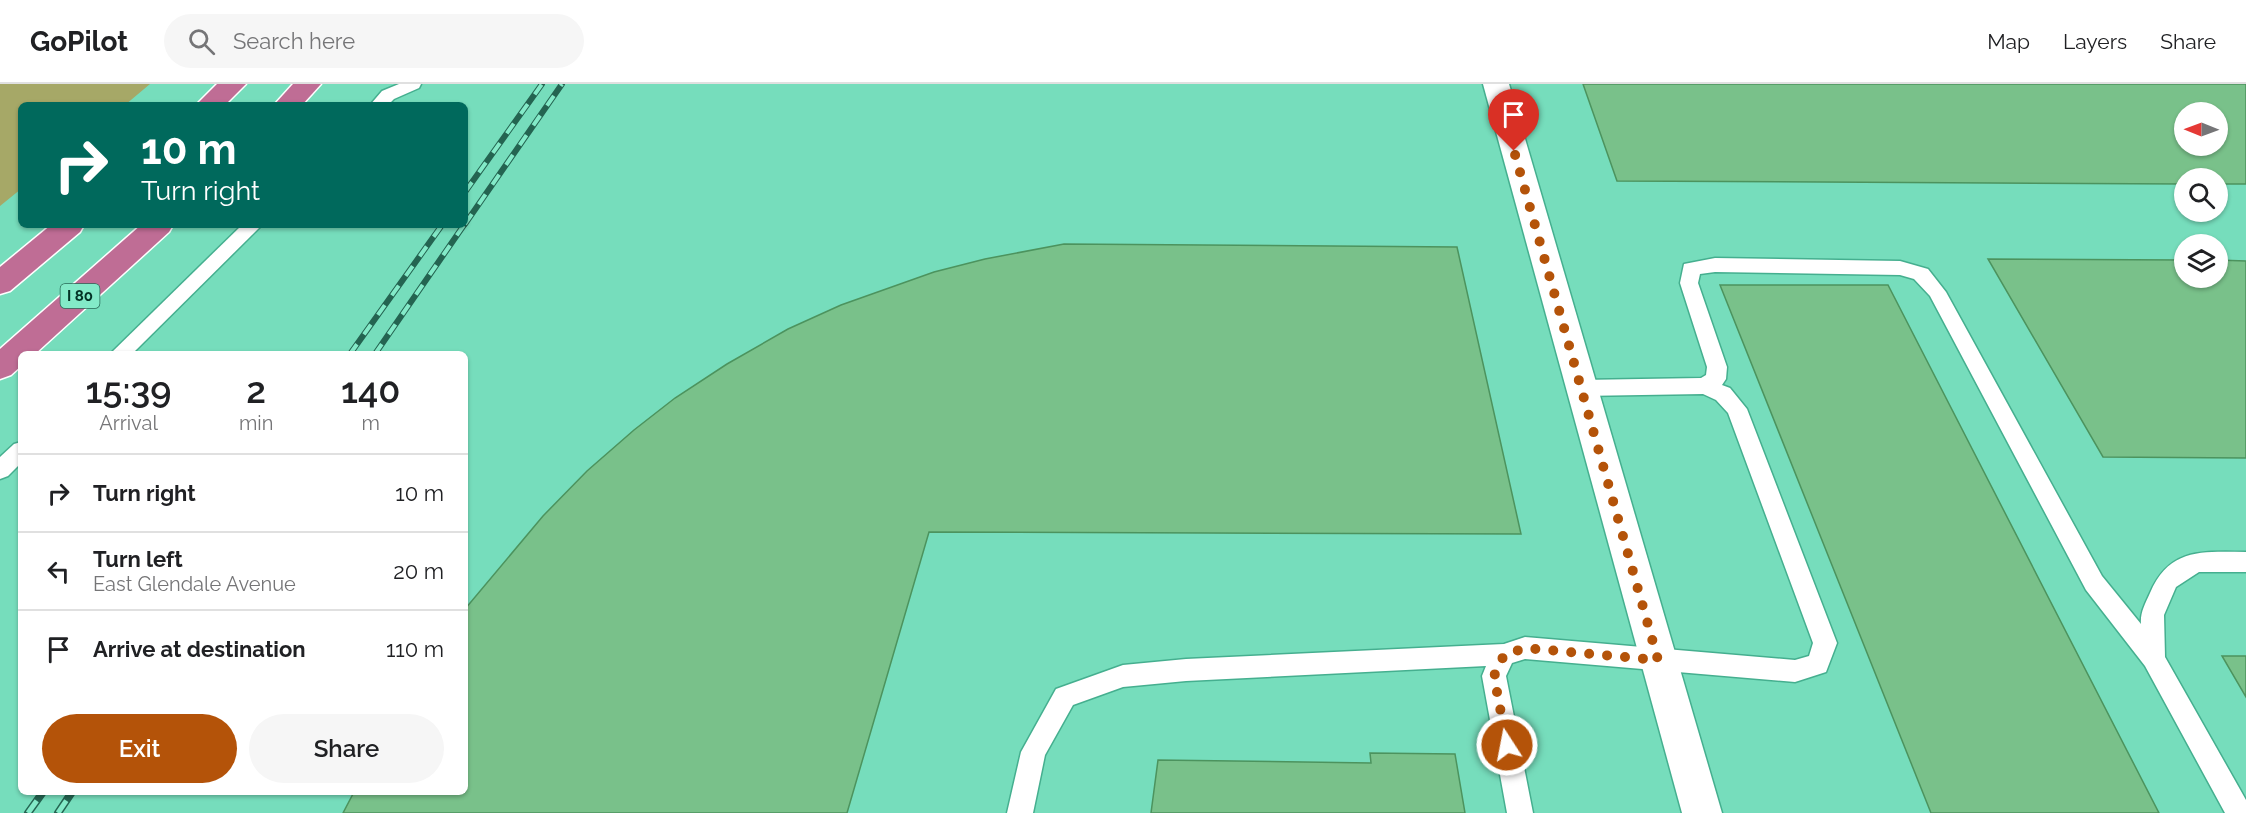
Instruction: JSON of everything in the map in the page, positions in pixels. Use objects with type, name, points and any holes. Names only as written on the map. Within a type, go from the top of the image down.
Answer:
[{"type":"highway","points":[[212,102],[233,84]]},
{"type":"highway","points":[[289,102],[308,84]]},
{"type":"highway","points":[[0,283],[65,228]]},
{"type":"highway","name":"I 80","points":[[0,367],[156,228]]},
{"type":"street","points":[[1496,84],[1702,813]]},
{"type":"lane","points":[[381,102],[388,95],[413,84]]},
{"type":"lane","points":[[123,351],[250,228]]},
{"type":"lane","points":[[1705,386],[1716,379],[1717,367],[1689,283],[1691,269],[1715,265],[1900,268],[1921,274],[1937,292],[2094,583],[2153,658],[2239,813]]},
{"type":"lane","points":[[1020,813],[1033,752],[1065,697],[1124,676],[1186,670],[1504,655],[1525,648],[1795,671],[1818,663],[1825,643],[1737,409],[1723,394],[1705,386],[1581,388]]},
{"type":"lane","points":[[0,470],[18,453]]},
{"type":"lane","points":[[2153,658],[2152,615],[2168,580],[2194,562],[2246,562]]},
{"type":"lane","points":[[1504,655],[1494,676],[1520,813]]},
{"type":"green space","points":[[0,84],[150,84],[129,102],[18,102],[18,191],[0,206]]},
{"type":"building","points":[[1583,84],[2246,84],[2246,184],[2228,184],[2228,168],[2174,168],[2174,184],[1617,181]]},
{"type":"building","points":[[1064,244],[1457,247],[1521,534],[929,532],[847,813],[343,813],[352,795],[468,795],[468,605],[543,516],[587,471],[634,430],[675,398],[727,364],[788,329],[841,305],[934,272],[985,259]]},
{"type":"building","points":[[1988,259],[2174,260],[2174,288],[2228,288],[2228,260],[2246,261],[2246,458],[2103,457]]},
{"type":"building","points":[[1720,285],[1888,285],[2159,813],[1931,813]]},
{"type":"building","points":[[2222,656],[2246,656],[2246,697]]},
{"type":"building","points":[[1370,753],[1455,754],[1465,813],[1151,813],[1158,760],[1371,763]]},
{"type":"railway","points":[[468,188],[542,84]]},
{"type":"railway","points":[[468,220],[562,84]]},
{"type":"railway","points":[[352,351],[440,228]]},
{"type":"railway","points":[[377,351],[462,228]]},
{"type":"railway","points":[[28,813],[41,795]]},
{"type":"railway","points":[[58,813],[70,795]]},
{"type":"route","points":[[1507,745],[1494,676],[1504,655],[1525,648],[1658,660],[1514,151]]}]
